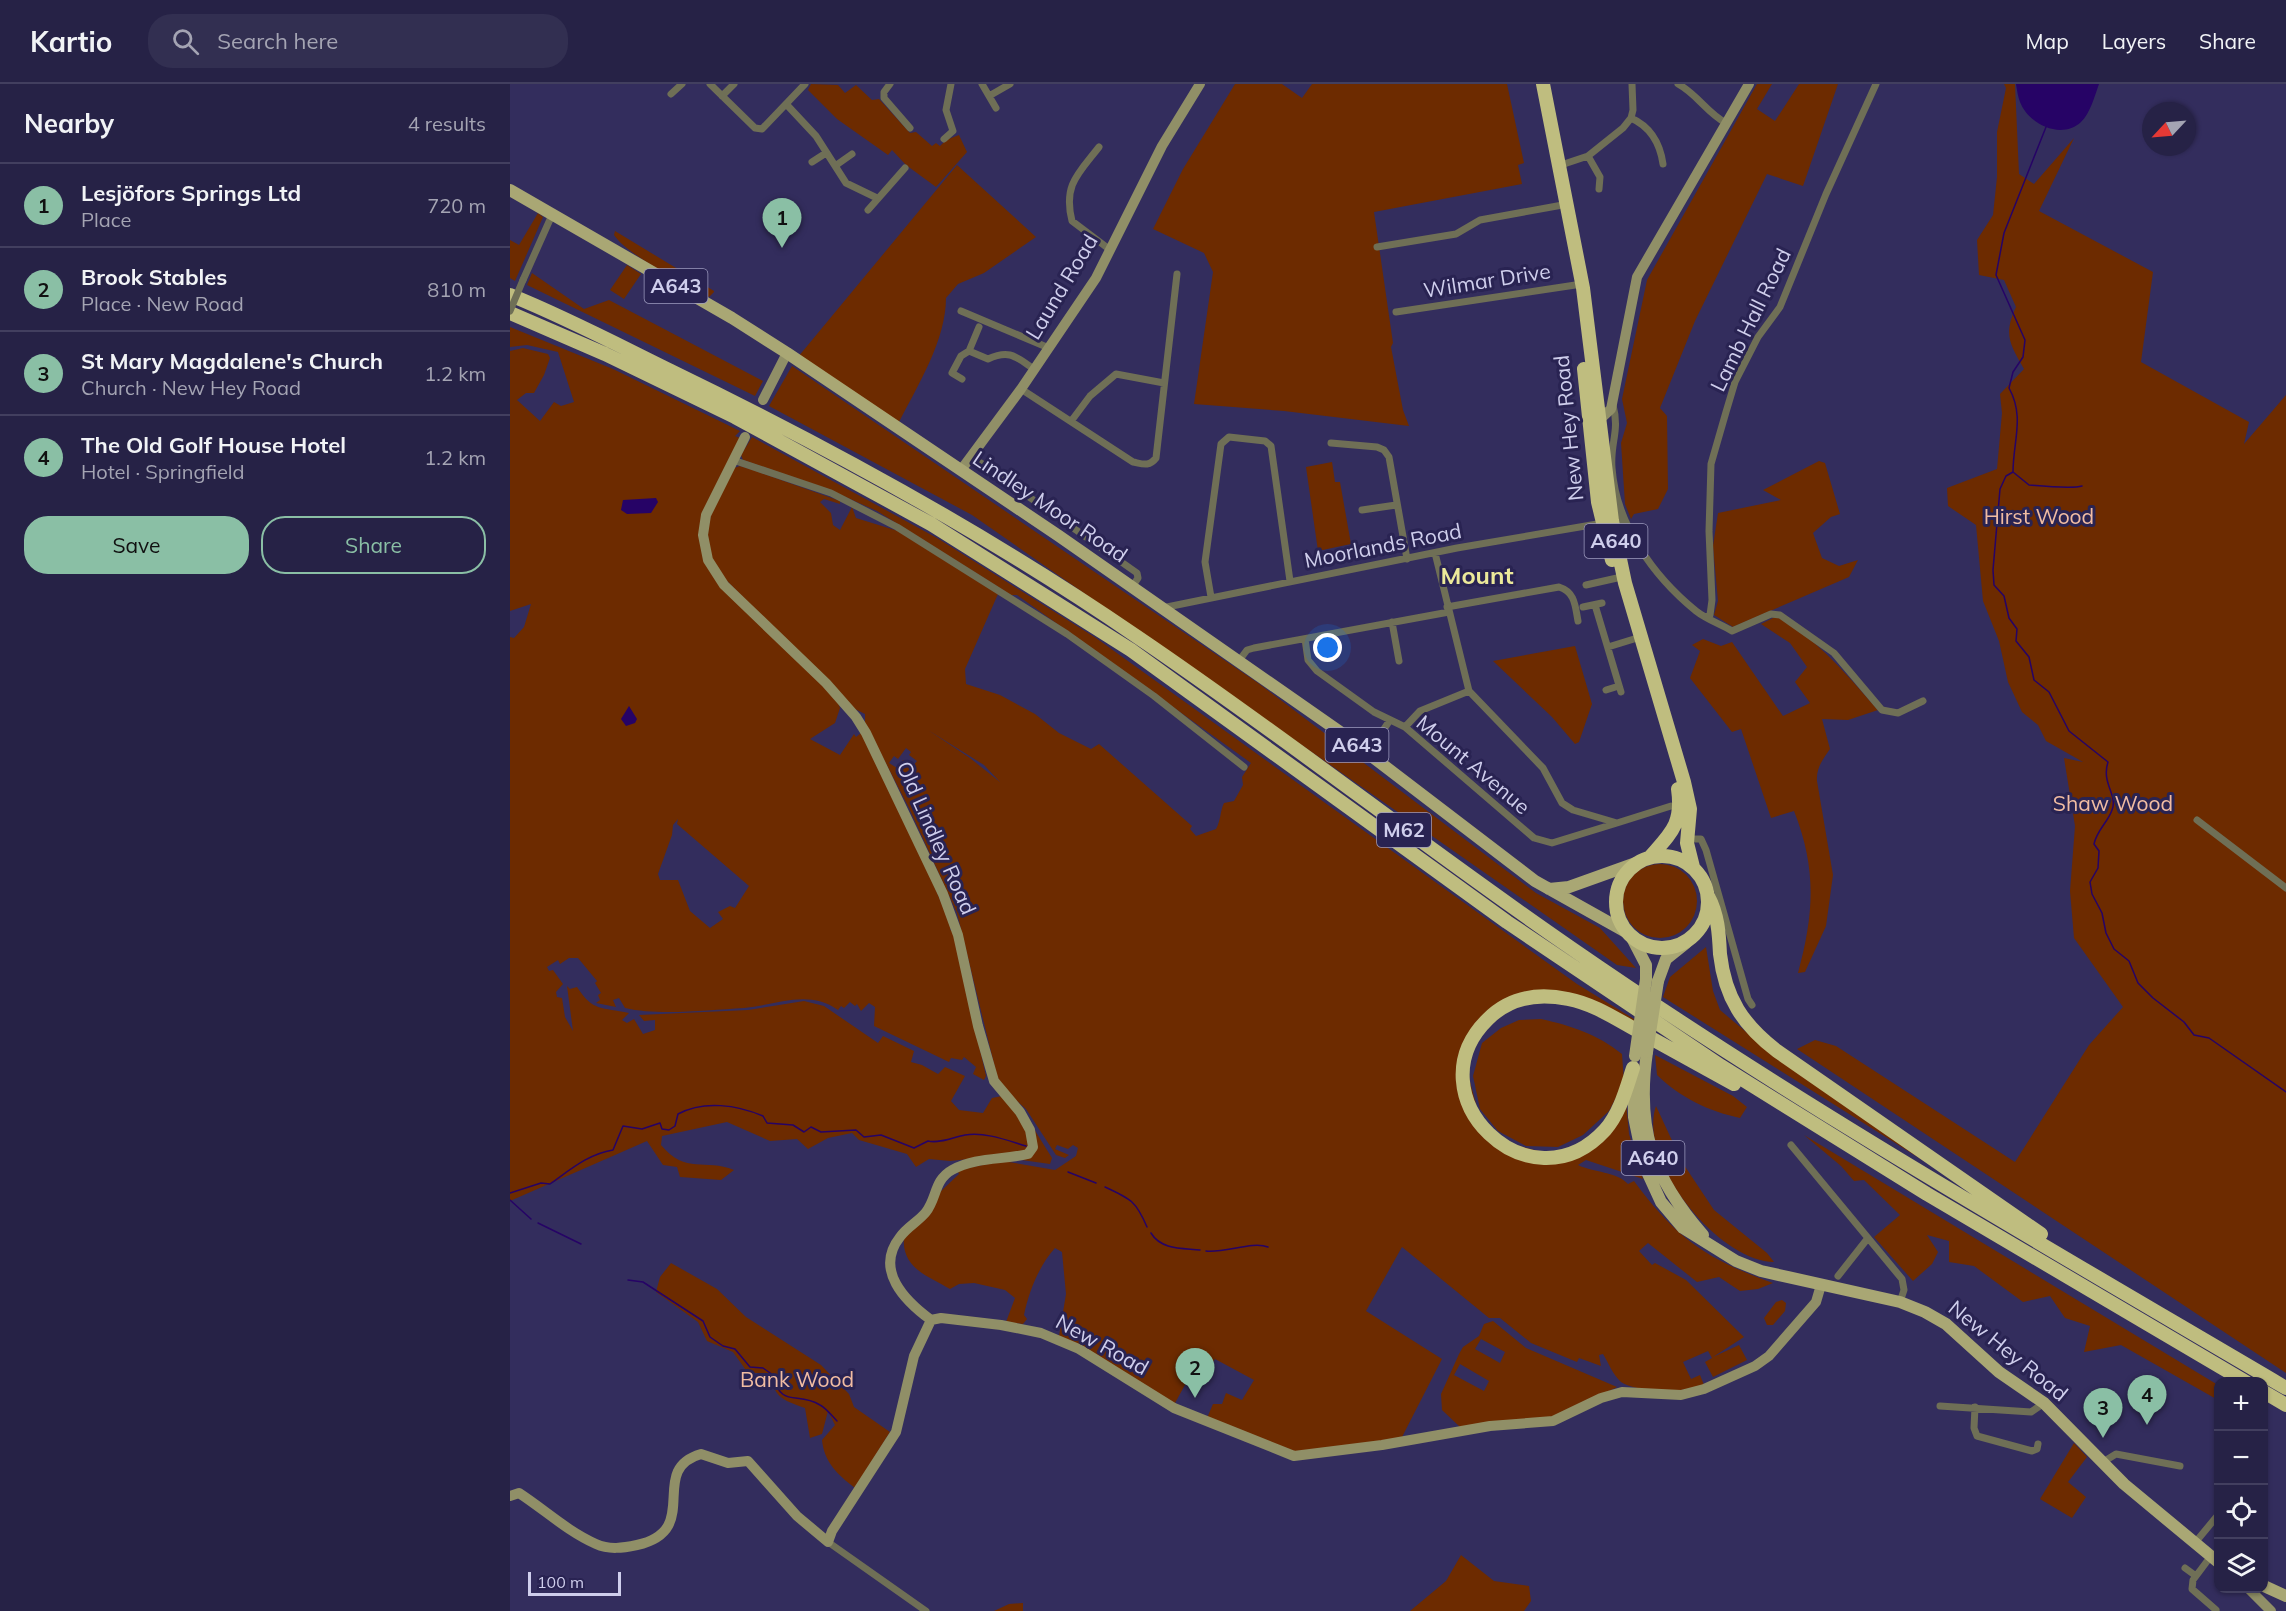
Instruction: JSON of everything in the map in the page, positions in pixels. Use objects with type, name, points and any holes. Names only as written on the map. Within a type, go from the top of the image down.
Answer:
[{"type":"highway","name":"New Hey Road","points":[[1543,84],[1579,284],[1607,522],[1617,578],[1677,781],[1680,813],[1666,841],[1650,857]]},
{"type":"highway","name":"M62","points":[[510,294],[753,410],[937,510],[1076,596],[1215,691],[1502,900],[1645,998],[1790,1093],[2286,1388]]},
{"type":"highway","name":"M62","points":[[510,313],[735,417],[931,524],[1131,650],[1507,922],[1722,1066],[1847,1145],[2238,1377]]},
{"type":"highway","name":"New Hey Road","points":[[1607,522],[1690,809],[1687,839],[1693,867]]},
{"type":"highway","points":[[1666,841],[1687,839]]},
{"type":"highway","points":[[1650,857],[1669,856],[1693,867]]},
{"type":"highway","name":"A640","points":[[1629,935],[1619,919],[1617,891],[1621,880],[1636,863],[1650,857]]},
{"type":"highway","name":"A640","points":[[1686,943],[1703,925],[1708,914],[1708,896],[1701,876],[1693,867]]},
{"type":"highway","points":[[1708,896],[1717,913],[1726,987],[1737,1010],[1750,1028],[1787,1058],[2136,1300]]},
{"type":"highway","points":[[1629,935],[1656,949],[1669,949],[1686,943]]},
{"type":"highway","points":[[1638,1059],[1623,1099],[1605,1129],[1584,1146],[1557,1157],[1532,1157],[1519,1153],[1494,1139],[1475,1118],[1464,1084],[1466,1059],[1470,1046],[1490,1017],[1520,999],[1553,996],[1571,999],[1601,1011],[1847,1145]]},
{"type":"highway","points":[[2268,1394],[2286,1405]]},
{"type":"main road","name":"Lindley Moor Road","points":[[510,190],[732,318],[965,465],[1132,587],[1368,753],[1548,889],[1629,935]]},
{"type":"main road","points":[[1548,889],[1569,886],[1636,863]]},
{"type":"main road","name":"New Hey Road","points":[[1629,935],[1652,980]]},
{"type":"main road","name":"New Hey Road","points":[[1686,943],[1666,959],[1652,980],[1638,1059],[1634,1117],[1637,1143],[1660,1202],[1683,1228],[1713,1247],[1761,1271],[1900,1302],[1946,1324],[1999,1372],[2044,1403],[2145,1503],[2214,1558]]},
{"type":"main road","name":"New Hey Road","points":[[1638,1059],[1642,1084],[1643,1116],[1656,1167],[1680,1209],[1713,1247]]},
{"type":"main road","points":[[2268,1588],[2286,1596]]},
{"type":"street","points":[[671,94],[682,84]]},
{"type":"street","points":[[710,84],[755,128],[762,129],[805,84]]},
{"type":"street","points":[[722,96],[734,84]]},
{"type":"street","points":[[890,84],[884,92],[884,98],[910,128]]},
{"type":"street","points":[[944,139],[953,131],[946,110],[951,84]]},
{"type":"street","points":[[982,84],[996,108]]},
{"type":"street","points":[[989,96],[1010,84]]},
{"type":"street","name":"Laund Road","points":[[965,465],[1021,389],[1096,278],[1162,146],[1200,84]]},
{"type":"street","points":[[1556,166],[1588,156],[1623,128],[1631,118],[1632,84]]},
{"type":"street","points":[[1681,84],[1712,115],[1726,123]]},
{"type":"street","points":[[1595,423],[1611,409],[1637,277],[1749,84]]},
{"type":"street","name":"Lamb Hall Road","points":[[1707,617],[1710,615],[1713,600],[1709,531],[1711,464],[1735,382],[1758,337],[1780,307],[1826,194],[1876,84]]},
{"type":"street","points":[[787,105],[816,136],[851,187],[870,193],[877,198]]},
{"type":"street","points":[[1631,118],[1649,130],[1661,148],[1663,164]]},
{"type":"street","points":[[1099,147],[1072,182],[1068,198],[1072,221],[1109,249]]},
{"type":"street","points":[[1661,148],[1670,148]]},
{"type":"street","points":[[812,162],[826,153]]},
{"type":"street","points":[[835,166],[852,154]]},
{"type":"street","points":[[1588,156],[1600,177],[1599,189]]},
{"type":"street","points":[[868,210],[905,168]]},
{"type":"street","points":[[1377,247],[1456,234],[1480,220],[1564,205]]},
{"type":"street","points":[[510,313],[552,214]]},
{"type":"street","points":[[1021,389],[1072,420],[1133,462],[1146,465],[1156,458],[1177,274]]},
{"type":"street","name":"Wilmar Drive","points":[[1396,312],[1579,284]]},
{"type":"street","points":[[962,311],[1048,348]]},
{"type":"street","points":[[962,379],[952,373],[961,356],[969,351],[979,327]]},
{"type":"street","points":[[969,351],[988,359],[1002,353],[1012,355],[1034,369]]},
{"type":"street","points":[[763,400],[787,353]]},
{"type":"street","points":[[1072,420],[1090,396],[1116,374],[1164,383]]},
{"type":"street","points":[[1592,397],[1612,402]]},
{"type":"street","points":[[1612,402],[1617,427],[1612,449],[1616,499],[1627,526],[1666,584],[1697,612],[1732,631],[1776,613],[1808,632],[1834,653],[1882,710],[1898,713],[1923,701]]},
{"type":"street","name":"Old Lindley Road","points":[[745,437],[704,521],[704,544],[708,560],[724,585],[813,669],[861,725],[950,909],[994,1081],[1018,1108],[1033,1139],[1033,1147],[1028,1154],[971,1163],[948,1173],[939,1182],[927,1210],[895,1243],[891,1265],[896,1285],[908,1300],[931,1320]]},
{"type":"street","points":[[1211,597],[1205,562],[1221,444],[1228,437],[1265,441],[1271,446],[1290,581]]},
{"type":"street","points":[[1331,443],[1384,450],[1389,457],[1407,559]]},
{"type":"street","points":[[733,460],[831,493],[887,521],[1067,634],[1154,696],[1244,768]]},
{"type":"street","name":"New Hey Road","points":[[1616,499],[1623,548],[1652,676]]},
{"type":"street","points":[[1362,510],[1396,505]]},
{"type":"street","name":"Moorlands Road","points":[[1162,608],[1290,581],[1607,522]]},
{"type":"street","points":[[1435,553],[1469,691],[1534,757],[1562,803],[1573,810],[1617,823],[1671,806]]},
{"type":"street","points":[[1586,585],[1617,578]]},
{"type":"street","points":[[1238,662],[1247,650],[1254,648],[1559,587],[1568,590],[1573,596],[1578,621]]},
{"type":"street","points":[[1583,607],[1599,604],[1620,689],[1606,690]]},
{"type":"street","points":[[1392,622],[1399,661]]},
{"type":"street","name":"Mount Avenue","points":[[1305,639],[1311,666],[1374,712],[1405,727],[1542,842],[1552,843],[1617,823]]},
{"type":"street","points":[[1608,647],[1634,639]]},
{"type":"street","points":[[1405,727],[1420,711],[1469,691]]},
{"type":"street","points":[[1368,753],[1390,720]]},
{"type":"street","points":[[2196,820],[2286,888]]},
{"type":"street","points":[[1687,839],[1701,839],[1706,850],[1748,999],[1752,1005]]},
{"type":"street","points":[[1791,1145],[1902,1279],[1904,1290],[1900,1302]]},
{"type":"street","points":[[1838,1276],[1868,1238]]},
{"type":"street","name":"New Road","points":[[931,1320],[941,1318],[1001,1324],[1041,1333],[1079,1349],[1174,1408],[1290,1455],[1382,1445],[1490,1426],[1553,1421],[1601,1398],[1625,1392],[1681,1395],[1716,1385],[1755,1366],[1769,1356],[1816,1302],[1821,1285]]},
{"type":"street","points":[[828,1542],[832,1531],[896,1432],[914,1356],[931,1320]]},
{"type":"street","points":[[1940,1406],[2031,1412],[2044,1403]]},
{"type":"street","points":[[1975,1407],[1974,1428],[1977,1436],[2032,1451],[2037,1449],[2038,1444]]},
{"type":"street","points":[[510,1496],[519,1493],[571,1532],[599,1546],[621,1549],[648,1543],[668,1529],[672,1520],[672,1503],[679,1470],[685,1462],[701,1454],[728,1463],[748,1461],[796,1516],[828,1542],[926,1611]]},
{"type":"street","points":[[2103,1462],[2116,1454],[2180,1466]]},
{"type":"street","points":[[2194,1544],[2214,1520]]},
{"type":"street","points":[[2214,1560],[2196,1576],[2192,1589],[2206,1608],[2216,1610]]},
{"type":"street","points":[[2185,1568],[2196,1576]]},
{"type":"street","points":[[2253,1593],[2271,1611]]},
{"type":"green space","points":[[811,84],[838,85],[845,93],[856,85],[872,100],[879,99],[910,133],[916,132],[932,146],[936,143],[940,146],[946,140],[959,135],[967,152],[936,187],[906,165],[892,150],[888,155],[837,119],[808,90]]},
{"type":"green space","points":[[1235,84],[1282,84],[1302,98],[1312,84],[1507,84],[1524,163],[1518,165],[1522,184],[1374,212],[1393,343],[1391,347],[1403,410],[1409,426],[1284,411],[1194,404],[1213,272],[1204,253],[1153,229],[1183,169]]},
{"type":"green space","points":[[1757,84],[1772,84],[1757,109],[1775,121],[1799,84],[1838,84],[1803,186],[1767,174],[1695,321],[1660,408],[1667,416],[1668,489],[1658,509],[1634,514],[1631,519],[1625,504],[1621,443],[1627,423],[1622,399],[1647,280]]},
{"type":"green space","points":[[2004,84],[2015,84],[2019,174],[2034,184],[2074,138],[2039,211],[2153,272],[2141,362],[2249,422],[2244,444],[2286,395],[2286,1373],[1797,1049],[1815,1040],[1836,1046],[2015,1162],[2089,1045],[2123,1007],[2074,938],[2070,891],[2075,826],[2064,758],[2083,762],[2046,741],[2038,725],[2022,712],[2008,682],[1999,641],[1983,601],[1976,525],[1948,506],[1947,488],[1997,469],[2002,413],[2000,394],[2024,369],[2010,339],[2010,325],[2016,307],[2004,280],[1979,275],[1977,240],[1993,215],[1997,177],[1997,132],[2006,88]]},
{"type":"green space","points":[[957,165],[1036,237],[984,273],[958,284],[946,298],[941,330],[930,362],[899,422],[798,357]]},
{"type":"green space","points":[[538,213],[543,217],[515,281],[510,278],[510,240],[519,245]]},
{"type":"green space","points":[[615,231],[714,292],[709,297],[631,252],[614,235]]},
{"type":"green space","points":[[627,265],[641,274],[624,299],[610,290]]},
{"type":"green space","points":[[532,273],[584,309],[609,300],[763,381],[755,396],[527,285]]},
{"type":"green space","points":[[510,327],[613,369],[740,431],[735,436],[740,438],[714,490],[704,560],[838,702],[840,708],[835,723],[810,739],[840,755],[854,734],[856,737],[861,733],[923,859],[951,926],[950,930],[953,931],[986,1076],[984,1080],[973,1074],[976,1067],[964,1057],[962,1060],[951,1058],[949,1062],[874,1026],[875,1007],[869,1003],[861,1011],[857,1004],[855,1006],[850,1002],[838,1010],[815,1000],[804,999],[744,1008],[653,1012],[625,1008],[619,998],[613,1000],[616,1007],[596,1003],[600,1000],[598,995],[601,993],[595,983],[597,981],[578,958],[569,958],[560,964],[558,960],[547,967],[549,971],[553,970],[563,984],[556,992],[557,997],[562,998],[565,1017],[573,1031],[567,986],[570,989],[577,987],[593,1005],[629,1013],[622,1020],[627,1023],[634,1019],[643,1034],[655,1030],[655,1020],[644,1021],[639,1015],[748,1010],[804,1001],[824,1006],[878,1043],[883,1036],[914,1051],[911,1062],[938,1074],[945,1067],[965,1076],[951,1101],[959,1110],[983,1113],[992,1098],[1002,1096],[1024,1113],[1052,1158],[1050,1164],[1014,1159],[1025,1153],[950,1161],[929,1159],[916,1167],[907,1154],[859,1140],[852,1133],[828,1138],[808,1149],[797,1139],[770,1141],[727,1122],[662,1136],[661,1145],[670,1154],[687,1163],[734,1170],[721,1180],[680,1177],[677,1167],[663,1165],[647,1141],[510,1201],[510,637],[514,638],[524,627],[531,604],[510,611],[510,351],[523,348],[548,354],[550,358],[534,393],[526,393],[517,400],[540,421],[554,402],[561,406],[574,402],[558,352],[527,345],[510,347]],"holes":[[[678,819],[677,824],[749,886],[735,908],[730,906],[718,912],[723,919],[710,928],[690,911],[678,880],[660,880],[658,874],[672,835],[673,825]]]},
{"type":"green space","points":[[792,366],[1258,683],[1536,893],[1600,928],[1636,968],[1617,965],[972,515],[769,406]]},
{"type":"green space","points":[[752,437],[937,538],[1096,638],[1577,984],[1634,1019],[1633,1025],[1588,1002],[1514,999],[1463,1056],[1485,1137],[1569,1159],[1626,1102],[1629,1134],[1643,1179],[1586,1160],[1578,1165],[1611,1174],[1628,1184],[1634,1181],[1664,1218],[1694,1245],[1729,1265],[1773,1283],[1758,1289],[1740,1291],[1719,1277],[1697,1282],[1648,1243],[1639,1251],[1652,1265],[1655,1263],[1686,1280],[1744,1337],[1713,1357],[1739,1345],[1747,1360],[1713,1377],[1705,1362],[1712,1358],[1708,1351],[1683,1362],[1691,1379],[1700,1375],[1704,1385],[1696,1388],[1662,1391],[1628,1386],[1618,1379],[1603,1354],[1599,1355],[1601,1366],[1579,1358],[1577,1362],[1531,1343],[1500,1318],[1489,1318],[1402,1247],[1366,1311],[1442,1359],[1401,1439],[1299,1453],[1207,1418],[1213,1404],[1222,1404],[1226,1393],[1242,1400],[1254,1380],[1215,1359],[1201,1378],[1193,1370],[1174,1405],[1059,1336],[1066,1294],[1062,1252],[1055,1248],[1035,1279],[1024,1315],[1027,1319],[1023,1324],[1006,1322],[1015,1298],[1005,1290],[974,1283],[959,1284],[950,1289],[911,1264],[904,1248],[904,1237],[939,1193],[959,1174],[957,1170],[1003,1161],[1055,1170],[1076,1156],[1078,1148],[1073,1145],[1068,1149],[1057,1145],[1055,1149],[1069,1155],[1065,1158],[1056,1155],[1026,1109],[1004,1090],[997,1076],[957,913],[909,808],[865,723],[865,714],[855,709],[716,570],[708,540],[708,528],[714,506],[734,468],[740,466],[753,470],[840,501],[840,504],[824,499],[820,502],[831,513],[833,525],[840,530],[852,507],[856,518],[898,531],[998,594],[965,669],[966,684],[1000,695],[1035,714],[1059,733],[1091,749],[1099,744],[1192,826],[1190,829],[1196,836],[1216,829],[1224,803],[1234,801],[1243,785],[1242,777],[1251,763],[1017,595],[1011,595],[877,511],[832,491],[743,460],[741,455]],"holes":[[[928,730],[984,765],[1000,782],[970,758]],[[906,748],[911,752],[909,755],[917,761],[912,767],[903,760],[897,768],[889,763],[894,756],[898,759]]]},
{"type":"green space","points":[[1819,461],[1825,463],[1840,514],[1831,517],[1813,533],[1822,558],[1839,566],[1858,560],[1849,577],[1733,627],[1714,615],[1718,601],[1713,546],[1718,513],[1781,500],[1763,490]]},
{"type":"green space","points":[[1332,462],[1335,482],[1340,482],[1351,544],[1318,551],[1306,467]]},
{"type":"green space","points":[[1777,616],[1819,647],[1878,710],[1848,720],[1822,719],[1830,749],[1819,768],[1817,781],[1833,875],[1826,926],[1805,972],[1798,973],[1807,931],[1811,892],[1807,852],[1794,811],[1771,818],[1741,729],[1732,732],[1690,678],[1700,651],[1692,645],[1703,639],[1721,646],[1732,642],[1783,716],[1810,703],[1795,682],[1807,667],[1790,643],[1761,624]]},
{"type":"green space","points":[[1575,646],[1592,704],[1579,742],[1575,744],[1552,717],[1493,661]]},
{"type":"green space","points":[[1660,864],[1681,870],[1691,880],[1697,901],[1691,922],[1681,932],[1660,938],[1639,932],[1629,922],[1623,901],[1629,880],[1639,870]]},
{"type":"green space","points":[[1706,947],[1713,991],[1720,1010],[1758,1042],[1927,1163],[1663,997],[1670,977]]},
{"type":"green space","points":[[1541,1019],[1584,1032],[1622,1054],[1624,1082],[1609,1111],[1583,1135],[1558,1147],[1526,1146],[1498,1131],[1480,1109],[1473,1076],[1482,1043],[1501,1028],[1519,1020]]},
{"type":"green space","points":[[1655,1055],[1733,1096],[1747,1107],[1740,1118],[1717,1112],[1685,1097],[1657,1075]]},
{"type":"green space","points":[[1656,1106],[1682,1162],[1714,1210],[1767,1253],[1774,1262],[1752,1257],[1729,1245],[1707,1227],[1687,1204],[1670,1179],[1659,1153],[1653,1128]]},
{"type":"green space","points":[[1804,1135],[2214,1383],[2214,1398],[2121,1345],[2084,1352],[2090,1326],[2065,1318],[2050,1296],[2023,1302],[1974,1266],[1949,1262],[1949,1241],[1927,1235],[1938,1252],[1932,1264],[1913,1281],[1874,1237],[1900,1215],[1864,1180],[1854,1181],[1841,1166]]},
{"type":"green space","name":"Bank Wood","points":[[671,1263],[717,1289],[746,1317],[821,1365],[849,1394],[854,1407],[890,1432],[855,1488],[838,1473],[823,1448],[822,1440],[835,1425],[828,1411],[822,1434],[810,1438],[805,1408],[784,1400],[774,1388],[769,1373],[748,1373],[733,1352],[707,1341],[698,1322],[656,1292],[660,1277]]},
{"type":"green space","points":[[1782,1300],[1786,1303],[1785,1311],[1773,1325],[1767,1325],[1764,1318],[1776,1302]]},
{"type":"green space","points":[[1493,1321],[1526,1348],[1617,1387],[1559,1416],[1460,1427],[1442,1410],[1441,1394],[1463,1347],[1479,1336],[1484,1324]],"holes":[[[1481,1339],[1505,1352],[1500,1363],[1475,1349]],[[1460,1364],[1489,1381],[1484,1391],[1454,1375]]]},
{"type":"green space","points":[[2074,1443],[2087,1457],[2068,1482],[2086,1497],[2072,1518],[2040,1499]]},
{"type":"green space","points":[[1461,1555],[1494,1581],[1529,1586],[1531,1601],[1524,1611],[1410,1611],[1446,1581]]},
{"type":"green space","points":[[1023,1603],[1023,1611],[994,1611],[1009,1604]]},
{"type":"shaded area","points":[[2016,84],[2099,84],[2084,119],[2073,127],[2056,130],[2038,123],[2024,110]]},
{"type":"shaded area","points":[[656,498],[658,502],[651,513],[627,514],[621,510],[623,500]]},
{"type":"shaded area","points":[[629,706],[637,719],[635,723],[626,726],[621,719]]},
{"type":"waterway","points":[[2046,127],[2004,233],[1996,275],[2025,340],[2023,357],[2013,372],[2009,388],[2016,409],[2017,429],[2013,472],[2006,476],[2000,489],[1993,570],[1994,585],[2004,596],[2009,618],[2017,629],[2016,641],[2029,657],[2034,680],[2049,692],[2069,731],[2108,762],[2106,769],[2113,804],[2110,814],[2095,839],[2094,844],[2099,851],[2098,868],[2090,882],[2092,894],[2102,913],[2106,933],[2114,949],[2129,961],[2138,983],[2184,1022],[2194,1035],[2209,1038],[2286,1092]]},
{"type":"waterway","points":[[2013,472],[2029,485],[2082,486]]},
{"type":"waterway","points":[[510,1193],[541,1183],[550,1184],[587,1159],[613,1150],[623,1126],[642,1129],[660,1123],[662,1129],[669,1130],[675,1126],[678,1114],[709,1106],[742,1109],[763,1116],[767,1123],[793,1125],[804,1132],[811,1127],[821,1132],[856,1130],[864,1137],[881,1135],[914,1148],[928,1141],[942,1141],[973,1134],[996,1137],[1026,1146]]},
{"type":"waterway","points":[[1068,1172],[1096,1183]]},
{"type":"waterway","points":[[1105,1187],[1132,1202],[1147,1227]]},
{"type":"waterway","points":[[510,1200],[531,1219]]},
{"type":"waterway","points":[[538,1223],[581,1244]]},
{"type":"waterway","points":[[1151,1233],[1160,1243],[1200,1250]]},
{"type":"waterway","points":[[1206,1251],[1254,1245],[1268,1247]]},
{"type":"waterway","points":[[628,1280],[643,1282],[703,1321],[710,1337],[723,1346],[735,1349],[750,1367],[763,1368],[773,1375],[776,1385],[785,1396],[812,1401],[827,1410],[837,1421]]},
{"type":"place","name":"Lesjöfors Springs Ltd","points":[[782,248]]},
{"type":"place","name":"Brook Stables","points":[[1195,1398]]},
{"type":"place","name":"The Old Golf House Hotel","points":[[2147,1425]]},
{"type":"place","name":"St Mary Magdalene's Church","points":[[2103,1438]]},
{"type":"district","name":"Mount","points":[[1477,576]]},
{"type":"park label","name":"Hirst Wood","points":[[2039,517]]},
{"type":"park label","name":"Shaw Wood","points":[[2113,804]]}]
